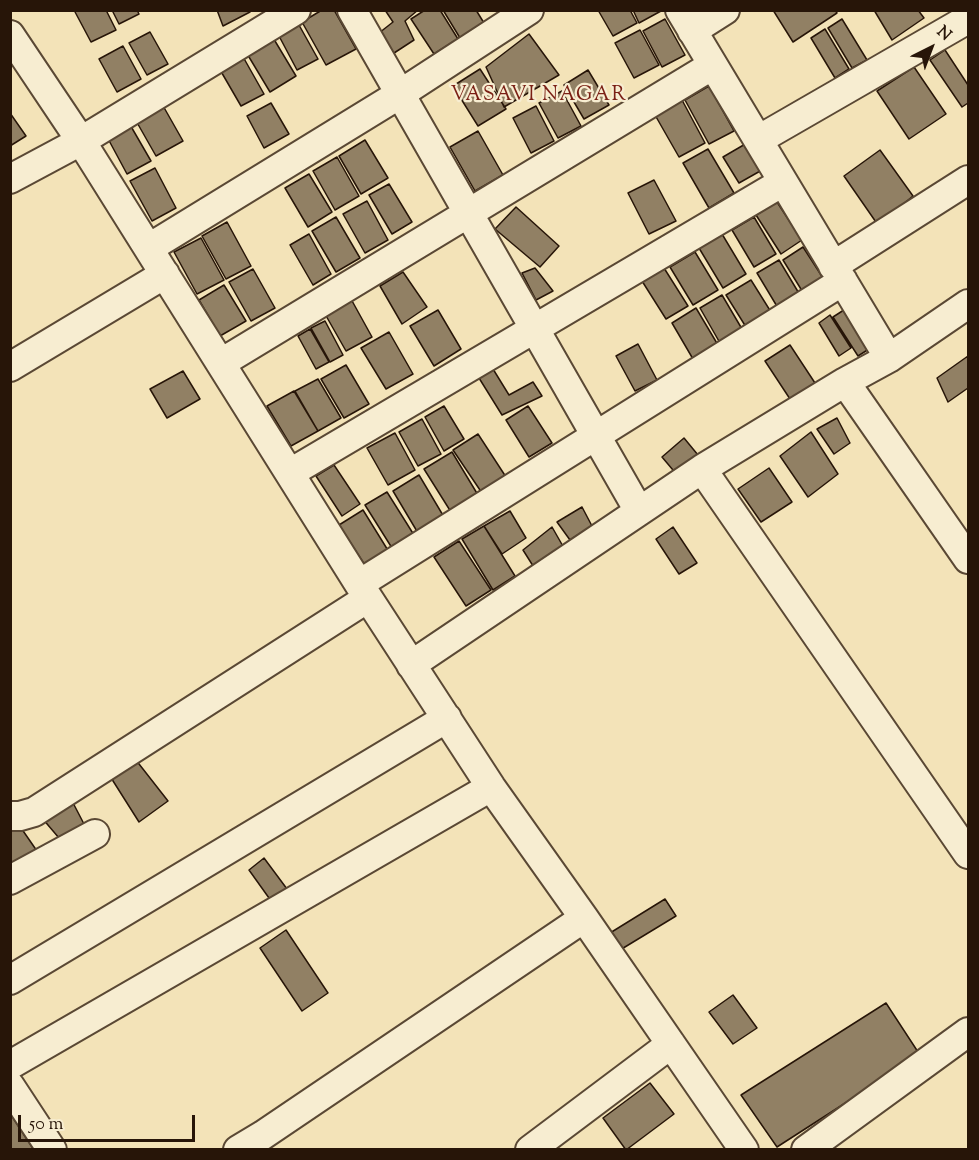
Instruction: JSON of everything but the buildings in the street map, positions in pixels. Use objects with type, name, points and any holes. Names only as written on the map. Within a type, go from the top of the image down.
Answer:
[{"type":"street","points":[[10,179],[81,141],[296,10]]},
{"type":"street","points":[[352,10],[639,511]]},
{"type":"street","points":[[149,248],[400,94],[529,10]]},
{"type":"street","points":[[725,10],[686,21],[889,358]]},
{"type":"street","points":[[758,140],[969,19]]},
{"type":"street","points":[[10,35],[81,141],[364,591],[491,787],[744,1149]]},
{"type":"street","points":[[221,363],[713,65]]},
{"type":"street","points":[[10,816],[34,812],[838,274],[969,180]]},
{"type":"street","points":[[290,473],[783,182]]},
{"type":"street","points":[[10,367],[165,274]]},
{"type":"street","points":[[411,664],[702,469],[845,382],[889,358],[969,304]]},
{"type":"street","points":[[845,382],[969,559]]},
{"type":"street","points":[[702,469],[969,854]]},
{"type":"street","points":[[10,980],[447,718]]},
{"type":"street","points":[[10,1065],[491,787]]},
{"type":"street","points":[[10,880],[95,834]]},
{"type":"street","points":[[238,1149],[263,1135],[584,918]]},
{"type":"street","points":[[806,1149],[969,1032]]},
{"type":"street","points":[[530,1149],[671,1044]]},
{"type":"street","points":[[10,1086],[52,1149]]},
{"type":"district","name":"VASAVI NAGAR","points":[[539,97]]}]
